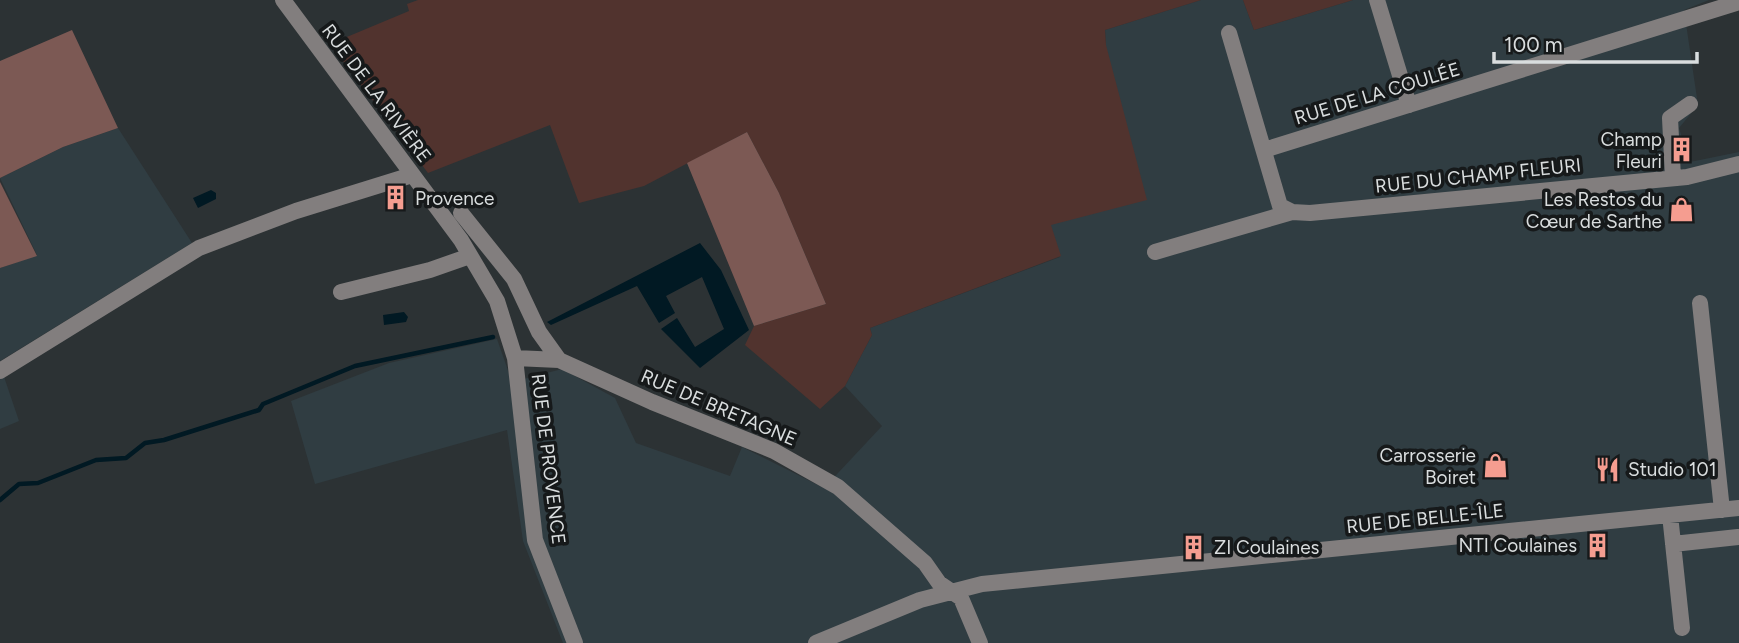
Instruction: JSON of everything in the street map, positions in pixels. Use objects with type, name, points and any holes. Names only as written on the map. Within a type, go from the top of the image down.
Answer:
[{"type":"street","name":"RUE DE LA RIVIÈRE","points":[[283,0],[470,256],[497,301],[516,358]]},
{"type":"street","points":[[1377,0],[1409,105]]},
{"type":"street","name":"RUE DE LA COULÉE","points":[[1264,150],[1739,2]]},
{"type":"street","points":[[1229,33],[1280,206],[1292,212]]},
{"type":"street","points":[[1673,178],[1670,118],[1690,104]]},
{"type":"street","name":"RUE DU CHAMP FLEURI","points":[[1155,252],[1292,212],[1310,213],[1673,178],[1739,164]]},
{"type":"street","points":[[0,371],[199,248],[296,211],[412,175]]},
{"type":"street","points":[[461,213],[514,279],[539,332],[559,360]]},
{"type":"street","points":[[341,292],[430,270],[470,256]]},
{"type":"street","points":[[1700,303],[1731,509]]},
{"type":"street","name":"RUE DE BRETAGNE","points":[[516,358],[559,360],[652,402],[775,451],[838,487],[926,563],[948,591],[961,598],[980,643]]},
{"type":"street","name":"RUE DE PROVENCE","points":[[516,358],[535,540],[575,643]]},
{"type":"street","name":"RUE DE BELLE-ÎLE","points":[[816,643],[948,591],[982,584],[1731,509]]},
{"type":"street","points":[[1670,515],[1682,628]]},
{"type":"street","points":[[1673,544],[1738,537]]},
{"type":"shaded area","points":[[418,0],[1201,0],[1105,30],[1106,45],[1147,200],[1051,225],[1061,256],[870,328],[872,335],[845,386],[820,409],[745,345],[754,326],[826,304],[779,193],[747,132],[644,186],[579,203],[550,125],[428,173],[330,44],[409,11],[407,4]]},
{"type":"shaded area","points":[[1201,0],[1243,0],[1254,30],[1353,0],[1709,0],[1684,10],[1698,105],[1679,128],[1690,162],[1739,152],[1739,643],[563,643],[523,541],[507,430],[315,484],[291,401],[389,363],[497,339],[512,382],[562,369],[615,398],[636,443],[730,476],[742,447],[824,488],[882,426],[845,386],[872,335],[870,328],[1060,257],[1050,225],[1106,44],[1105,30]]},
{"type":"shaded area","points":[[1243,0],[1353,0],[1254,30]]},
{"type":"shaded area","points":[[72,30],[118,128],[63,147],[0,178],[0,61]]},
{"type":"shaded area","points":[[118,128],[192,243],[0,361],[0,268],[37,255],[0,178],[63,147]]},
{"type":"shaded area","points":[[747,132],[779,193],[826,304],[754,326],[687,163]]},
{"type":"shaded area","points":[[0,182],[37,256],[0,268]]},
{"type":"shaded area","points":[[0,365],[19,421],[0,429]]},
{"type":"water","points":[[211,190],[216,193],[216,199],[198,208],[193,198]]},
{"type":"water","points":[[700,243],[721,270],[749,330],[700,368],[661,329],[677,318],[695,347],[724,329],[702,277],[666,296],[675,313],[659,323],[637,286],[551,325],[547,322]]},
{"type":"water","points":[[404,312],[408,317],[406,322],[384,325],[383,315]]},
{"type":"waterway","points":[[0,500],[19,484],[38,483],[96,460],[126,458],[145,443],[164,440],[259,410],[263,404],[355,366],[493,337]]},
{"type":"place","name":"Champ Fleuri","points":[[1682,150]]},
{"type":"place","name":"Provence","points":[[395,198]]},
{"type":"place","name":"Les Restos du Cœur de Sarthe","points":[[1682,210]]},
{"type":"place","name":"Carrosserie Boiret","points":[[1496,466]]},
{"type":"place","name":"Studio 101","points":[[1608,469]]},
{"type":"place","name":"NTI Coulaines","points":[[1597,545]]},
{"type":"place","name":"ZI Coulaines","points":[[1194,547]]}]
